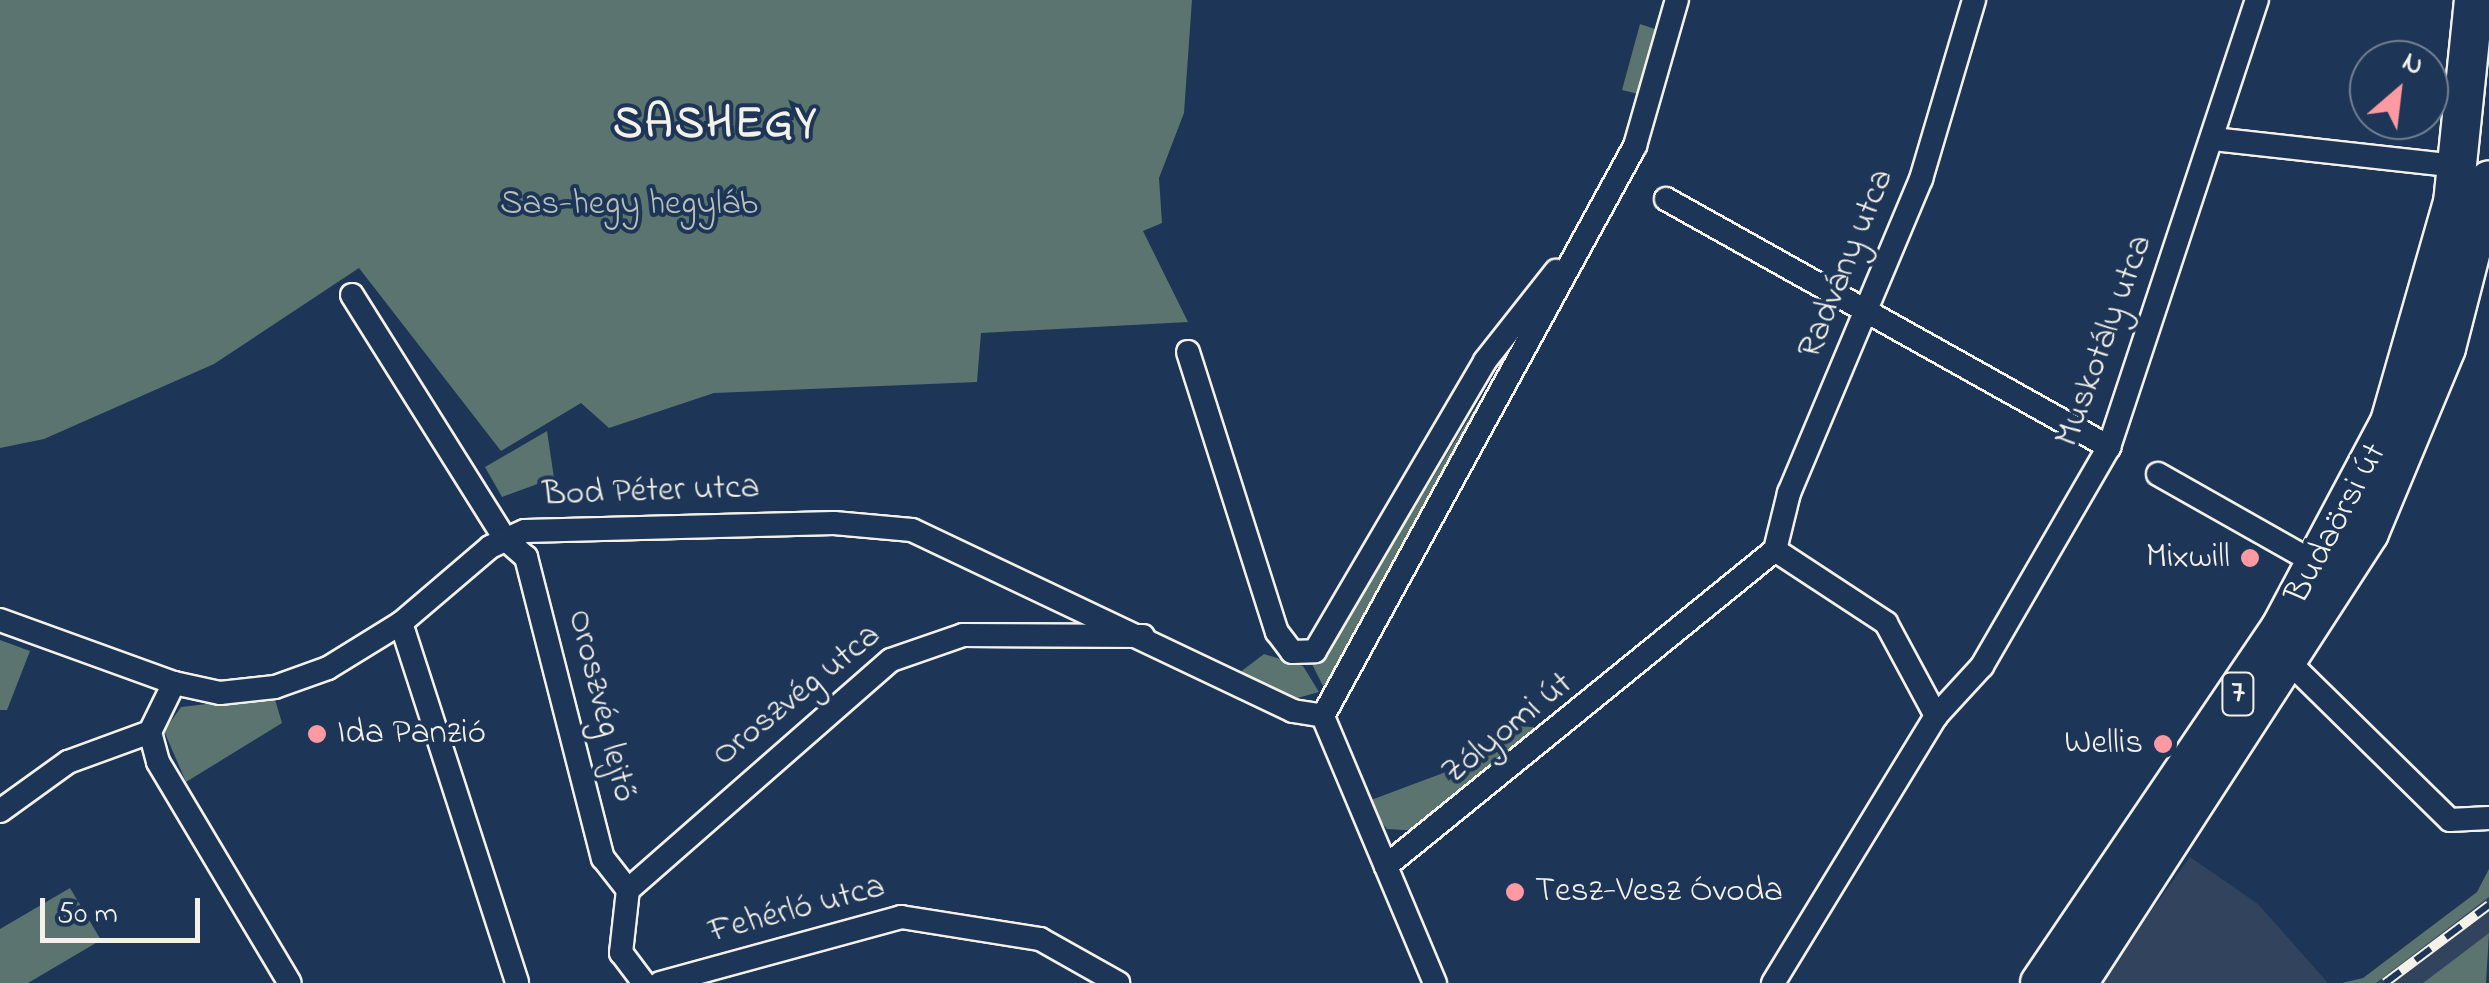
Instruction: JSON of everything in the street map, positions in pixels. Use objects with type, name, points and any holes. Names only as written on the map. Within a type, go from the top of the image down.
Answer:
[{"type":"main road","name":"Budaörsi út","points":[[2078,983],[2292,665],[2400,467],[2478,276],[2474,0]]},
{"type":"main road","name":"Budaörsi út","points":[[2040,983],[2319,565],[2410,367],[2474,173]]},
{"type":"street","points":[[1435,983],[1323,716],[1635,146],[1677,0]]},
{"type":"street","name":"Radvány utca","points":[[1775,550],[1788,493],[1921,179],[1974,0]]},
{"type":"street","name":"Muskotály utca","points":[[1936,716],[1970,684],[2109,446],[2257,0]]},
{"type":"street","points":[[2212,140],[2474,173]]},
{"type":"street","points":[[1666,200],[2109,446]]},
{"type":"street","points":[[1188,352],[1282,642],[1301,654],[1329,636],[1500,337],[1576,251]]},
{"type":"street","name":"Oroszvég lejtő","points":[[352,295],[505,539],[532,574],[603,858],[628,890]]},
{"type":"street","points":[[2158,474],[2319,565]]},
{"type":"street","name":"Bod Péter utca","points":[[0,620],[174,683],[220,693],[275,687],[328,668],[401,623],[505,539],[585,525],[912,530],[1147,636],[1294,711],[1323,716]]},
{"type":"street","points":[[1773,983],[1936,716],[1924,681],[1873,611],[1775,550]]},
{"type":"street","name":"Zólyomi út","points":[[1386,866],[1775,550]]},
{"type":"street","points":[[401,623],[516,983]]},
{"type":"street","name":"Oroszvég utca","points":[[628,890],[918,645],[964,636],[1147,636]]},
{"type":"street","points":[[2292,665],[2450,820],[2486,820]]},
{"type":"street","points":[[1924,681],[1970,684]]},
{"type":"street","points":[[174,683],[150,732],[162,770],[290,983]]},
{"type":"street","points":[[0,810],[68,762],[150,732]]},
{"type":"street","points":[[628,890],[621,953],[644,983]]},
{"type":"street","name":"Fehérló utca","points":[[660,983],[900,917],[1040,938],[1118,983]]},
{"type":"shaded area","points":[[2190,857],[2258,904],[2328,983],[2099,983]]},
{"type":"shaded area","points":[[2489,897],[2489,933],[2423,983],[2376,983]]},
{"type":"green space","name":"Sas-hegy hegyláb","points":[[0,0],[1192,0],[1184,113],[1159,178],[1162,223],[1143,231],[1188,322],[981,333],[977,382],[714,393],[609,428],[581,403],[501,451],[359,268],[214,364],[44,439],[0,448]]},
{"type":"green space","points":[[1640,24],[1655,29],[1638,94],[1622,90]]},
{"type":"green space","points":[[1541,299],[1332,677],[1323,686],[1311,662],[1332,645]]},
{"type":"green space","points":[[547,431],[554,478],[502,497],[485,467]]},
{"type":"green space","points":[[0,640],[30,651],[7,710],[0,710]]},
{"type":"green space","points":[[1264,654],[1303,666],[1319,692],[1294,699],[1239,673]]},
{"type":"green space","points":[[274,696],[282,723],[186,782],[164,731],[181,707]]},
{"type":"green space","points":[[1519,726],[1545,728],[1421,831],[1387,829],[1374,813],[1371,800],[1478,760]]},
{"type":"green space","points":[[2489,869],[2489,897],[2376,983],[2342,983],[2363,978],[2477,892]]},
{"type":"green space","points":[[70,888],[101,940],[28,983],[0,983],[0,929]]},
{"type":"green space","points":[[2489,933],[2486,983],[2423,983]]},
{"type":"railway","points":[[2385,983],[2489,905]]},
{"type":"place","name":"Mixwill","points":[[2250,558]]},
{"type":"place","name":"Ida Panzió","points":[[317,734]]},
{"type":"place","name":"Wellis","points":[[2163,744]]},
{"type":"place","name":"Tesz-Vesz Óvoda","points":[[1515,892]]},
{"type":"district","name":"SASHEGY","points":[[716,126]]}]
